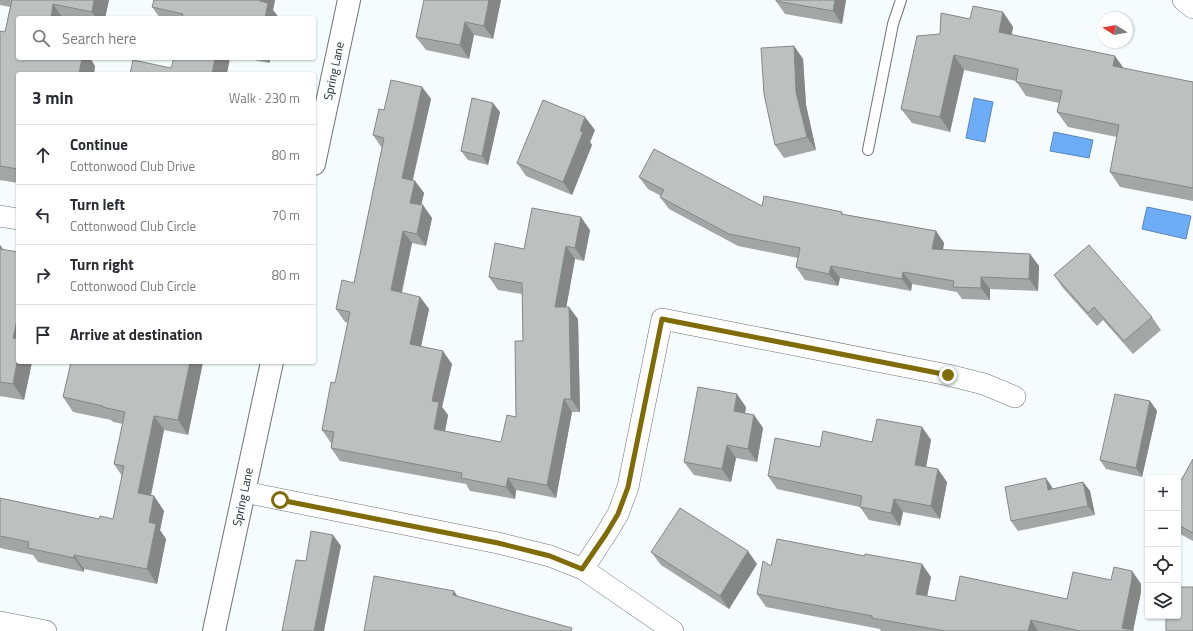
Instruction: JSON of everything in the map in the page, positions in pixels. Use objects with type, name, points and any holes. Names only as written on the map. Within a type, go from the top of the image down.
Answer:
[{"type":"street","name":"Spring Lane","points":[[316,155],[349,0]]},
{"type":"street","points":[[1183,0],[1193,8]]},
{"type":"street","points":[[0,216],[16,220]]},
{"type":"street","points":[[582,569],[618,514],[628,487],[662,319],[948,375],[984,384],[1015,396]]},
{"type":"street","name":"Spring Lane","points":[[214,631],[272,364]]},
{"type":"street","points":[[244,492],[505,545],[550,556],[582,569],[673,631]]},
{"type":"street","points":[[0,622],[46,631]]},
{"type":"lane","points":[[868,150],[893,24],[901,0]]},
{"type":"water","points":[[974,98],[993,102],[985,142],[966,138]]},
{"type":"water","points":[[1054,132],[1093,140],[1089,158],[1050,151]]},
{"type":"water","points":[[1147,207],[1191,216],[1186,239],[1142,229]]},
{"type":"building","points":[[12,0],[94,0],[92,12],[53,4],[51,16],[16,16],[16,60],[82,60],[79,72],[16,72],[16,169],[0,166],[0,31],[5,32]]},
{"type":"building","points":[[154,0],[260,0],[268,3],[265,16],[182,16],[183,14],[152,7]]},
{"type":"building","points":[[424,0],[489,0],[484,26],[465,22],[460,45],[416,37]]},
{"type":"building","points":[[776,0],[835,0],[833,11]]},
{"type":"building","points":[[973,6],[1003,12],[999,32],[1115,56],[1113,66],[1193,82],[1193,188],[1110,172],[1119,125],[1057,112],[1062,91],[1016,82],[1018,69],[954,55],[940,117],[901,109],[917,36],[940,34],[941,13],[970,19]]},
{"type":"building","points":[[794,46],[796,92],[807,137],[775,145],[764,94],[761,48]]},
{"type":"building","points":[[133,60],[171,68],[173,60],[215,60],[212,72],[130,72]]},
{"type":"building","points":[[391,80],[422,87],[402,178],[415,181],[410,203],[423,205],[417,234],[403,231],[391,290],[420,297],[410,344],[443,351],[432,401],[439,402],[434,429],[501,442],[507,415],[516,417],[515,341],[523,341],[522,283],[489,277],[495,243],[524,249],[532,208],[581,217],[575,248],[566,246],[555,307],[569,307],[571,399],[564,399],[547,485],[508,478],[506,487],[461,478],[462,473],[331,448],[334,432],[322,430],[331,382],[335,383],[350,312],[336,309],[342,280],[354,283],[384,138],[373,135],[379,109],[384,110]]},
{"type":"building","points":[[472,98],[493,103],[482,156],[461,151]]},
{"type":"building","points":[[543,100],[585,117],[580,131],[583,132],[563,182],[517,163]]},
{"type":"building","points":[[654,149],[762,206],[764,196],[842,212],[841,214],[936,231],[932,249],[1030,254],[1029,279],[981,277],[981,288],[953,287],[954,281],[903,272],[902,279],[831,266],[829,274],[796,267],[800,248],[729,234],[660,197],[664,190],[639,177]]},
{"type":"building","points":[[1089,245],[1152,317],[1124,341],[1094,307],[1088,313],[1054,275]]},
{"type":"building","points":[[0,249],[16,252],[16,325],[13,338],[16,339],[17,364],[13,384],[0,382]]},
{"type":"building","points":[[71,364],[190,364],[178,420],[154,416],[138,493],[154,496],[149,522],[156,524],[147,569],[74,555],[74,558],[28,548],[29,542],[0,536],[0,498],[99,519],[100,516],[113,519],[124,466],[114,464],[125,412],[63,397]]},
{"type":"building","points":[[698,387],[737,394],[734,411],[754,415],[748,449],[727,445],[722,469],[684,462]]},
{"type":"building","points":[[1115,394],[1150,401],[1136,468],[1100,460]]},
{"type":"building","points":[[877,419],[922,427],[915,465],[938,469],[931,506],[894,499],[891,513],[860,507],[862,496],[768,476],[775,438],[820,447],[823,431],[872,442]]},
{"type":"building","points":[[1193,459],[1193,533],[1181,527],[1181,481]]},
{"type":"building","points":[[1046,478],[1048,490],[1083,482],[1088,506],[1011,521],[1005,487]]},
{"type":"building","points":[[680,508],[748,551],[720,596],[651,552]]},
{"type":"building","points":[[311,531],[333,535],[314,631],[282,631],[296,560],[306,561]]},
{"type":"building","points":[[777,539],[865,556],[865,554],[922,564],[916,594],[955,601],[960,576],[1067,599],[1073,572],[1111,580],[1114,567],[1132,571],[1132,579],[1122,628],[1133,631],[1080,631],[1031,620],[1028,631],[945,631],[872,618],[872,616],[757,594],[763,561],[771,566]]},
{"type":"building","points":[[374,576],[454,591],[453,595],[572,628],[571,631],[364,631]]},
{"type":"building","points":[[1181,587],[1193,587],[1193,631],[1166,631],[1166,619],[1181,619]]},
{"type":"route","points":[[280,500],[498,543],[550,556],[582,569],[618,514],[628,487],[662,319],[948,375]]}]
